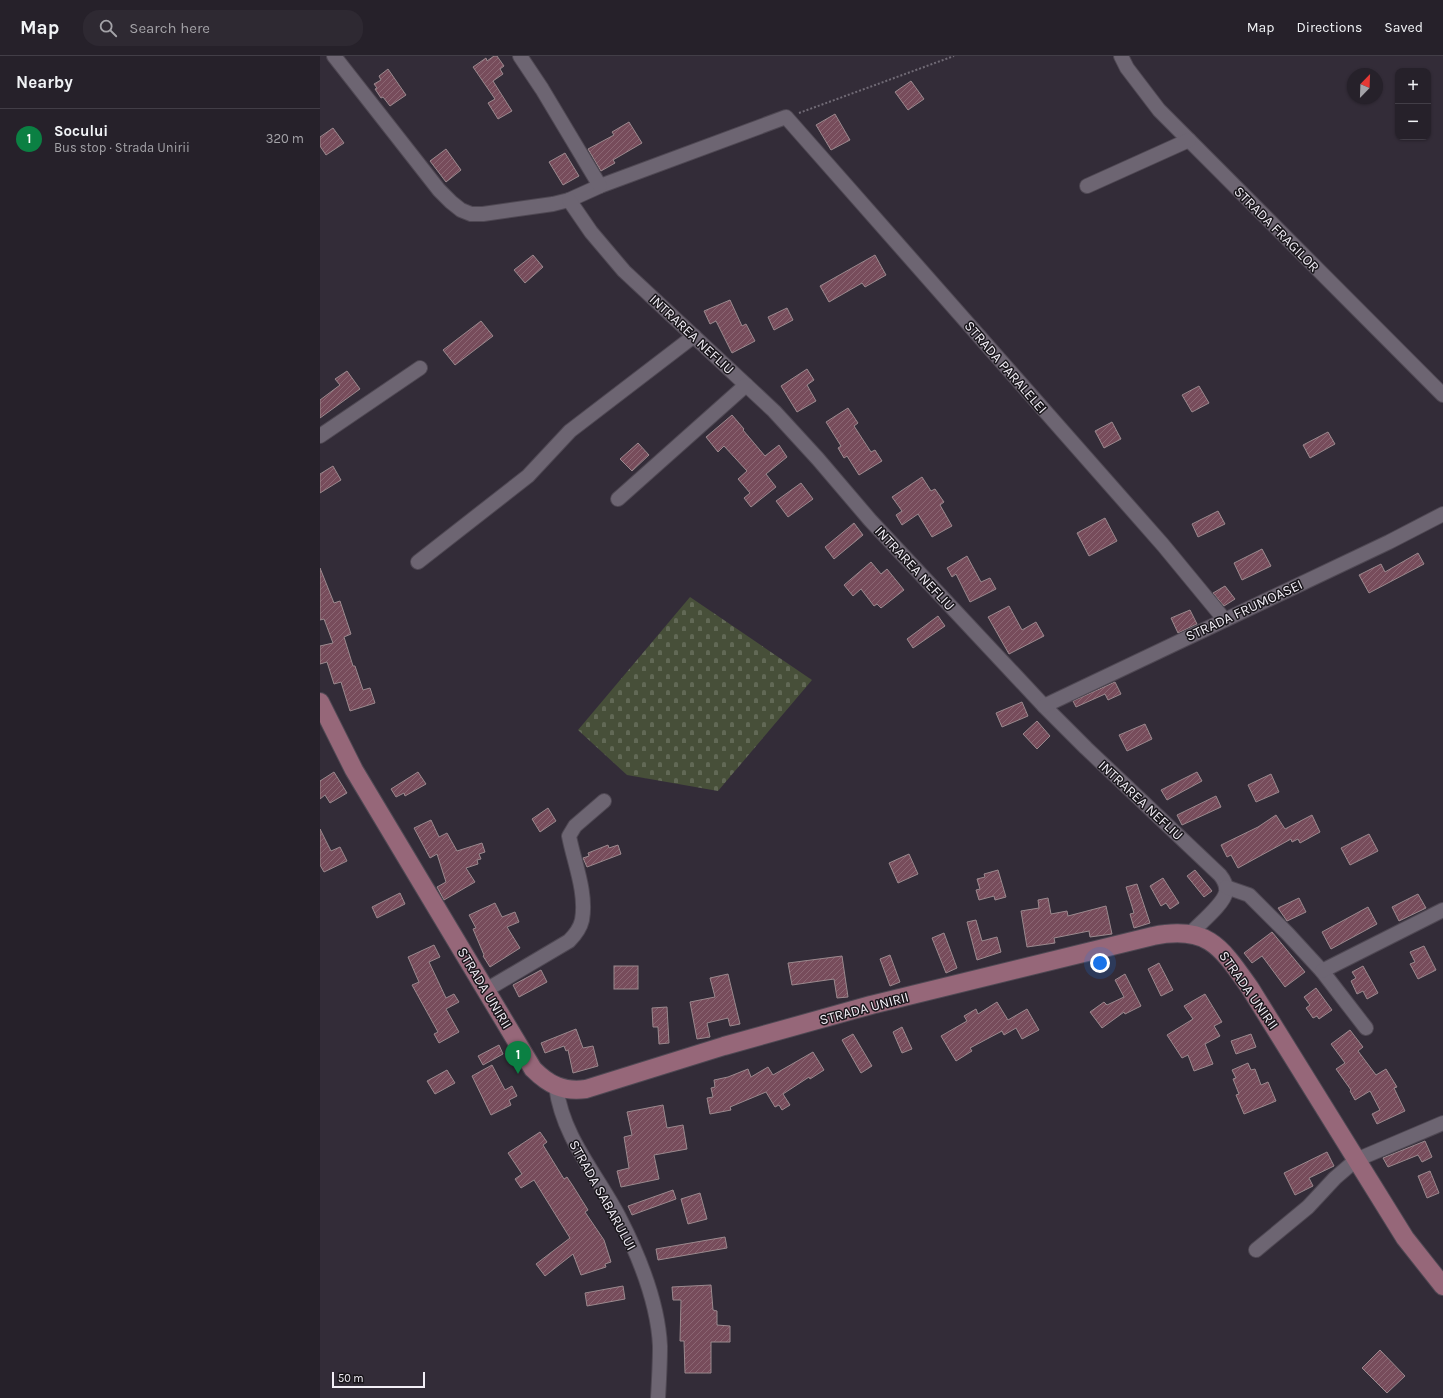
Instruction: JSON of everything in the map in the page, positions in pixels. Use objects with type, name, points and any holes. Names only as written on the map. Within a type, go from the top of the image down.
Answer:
[{"type":"main road","name":"STRADA UNIRII","points":[[320,702],[354,770],[533,1069],[556,1087],[572,1091],[586,1090],[724,1046],[871,1005],[1153,936],[1174,933],[1190,934],[1208,940],[1227,955],[1250,988],[1405,1238],[1443,1286]]},
{"type":"street","points":[[334,56],[439,190],[461,210],[471,214],[532,208],[569,200],[600,186],[786,117]]},
{"type":"street","points":[[520,56],[542,89],[600,186]]},
{"type":"street","name":"STRADA FRAGILOR","points":[[1121,56],[1127,68],[1159,110],[1443,394]]},
{"type":"street","name":"STRADA PARALELEI","points":[[786,117],[1153,534],[1224,619]]},
{"type":"street","points":[[1087,186],[1189,140]]},
{"type":"street","name":"INTRAREA NEFLIU","points":[[569,200],[596,238],[624,271],[774,411],[818,459],[870,520],[1044,706],[1086,748],[1220,875],[1226,887]]},
{"type":"street","points":[[418,562],[528,476],[570,431],[694,336]]},
{"type":"street","points":[[320,436],[420,368]]},
{"type":"street","points":[[618,499],[746,385]]},
{"type":"street","name":"STRADA FRUMOASEI","points":[[1044,706],[1224,619],[1389,542],[1443,514]]},
{"type":"street","points":[[486,990],[570,941],[578,931],[582,920],[581,891],[570,836],[575,826],[604,801]]},
{"type":"street","points":[[1190,934],[1223,899],[1226,894],[1226,887],[1249,896],[1288,934],[1322,971],[1366,1028]]},
{"type":"street","points":[[1322,971],[1443,910]]},
{"type":"street","name":"STRADA SABARULUI","points":[[556,1087],[560,1110],[567,1130],[618,1216],[646,1279],[655,1312],[660,1346],[658,1398]]},
{"type":"street","points":[[1256,1250],[1308,1207],[1335,1178],[1356,1160],[1443,1123]]},
{"type":"path","points":[[786,117],[954,56]]},
{"type":"green space","points":[[690,597],[812,680],[718,791],[627,775],[578,730]]},
{"type":"building","points":[[494,56],[497,56],[504,66],[500,69],[503,74],[493,81],[512,111],[498,119],[488,103],[495,99],[473,67],[486,58],[487,61]]},
{"type":"building","points":[[388,69],[406,95],[390,106],[383,97],[381,98],[375,89],[377,88],[374,84],[381,80],[379,76]]},
{"type":"building","points":[[911,81],[924,99],[908,110],[895,92]]},
{"type":"building","points":[[835,114],[850,140],[831,150],[816,125]]},
{"type":"building","points":[[629,122],[642,143],[613,160],[615,163],[601,171],[588,149],[614,135],[612,132]]},
{"type":"building","points":[[333,128],[344,143],[326,155],[320,146],[320,137]]},
{"type":"building","points":[[446,149],[461,170],[446,182],[430,161]]},
{"type":"building","points":[[565,153],[579,176],[563,185],[549,162]]},
{"type":"building","points":[[533,255],[543,267],[525,283],[514,270]]},
{"type":"building","points":[[875,255],[886,275],[865,287],[862,283],[829,302],[820,286]]},
{"type":"building","points":[[730,300],[742,326],[746,324],[755,341],[732,353],[716,321],[710,324],[704,311]]},
{"type":"building","points":[[787,308],[793,320],[774,330],[768,317]]},
{"type":"building","points":[[481,321],[493,336],[455,365],[443,350]]},
{"type":"building","points":[[807,369],[814,380],[807,385],[816,401],[797,412],[781,386]]},
{"type":"building","points":[[347,371],[360,389],[320,418],[320,400],[340,385],[335,379]]},
{"type":"building","points":[[1199,386],[1209,403],[1192,412],[1182,395]]},
{"type":"building","points":[[848,408],[858,423],[854,426],[871,452],[875,450],[882,461],[859,475],[847,456],[844,458],[838,448],[841,446],[826,422]]},
{"type":"building","points":[[732,415],[765,456],[779,445],[787,457],[766,474],[776,487],[751,507],[744,498],[750,493],[738,479],[747,471],[724,446],[718,452],[706,437]]},
{"type":"building","points":[[1112,422],[1121,439],[1104,448],[1095,431]]},
{"type":"building","points":[[1328,432],[1335,444],[1310,458],[1303,445]]},
{"type":"building","points":[[638,443],[649,455],[632,471],[620,459]]},
{"type":"building","points":[[333,466],[341,480],[320,493],[320,474]]},
{"type":"building","points":[[922,477],[931,491],[935,489],[944,502],[940,505],[952,526],[932,537],[918,514],[902,525],[896,515],[902,511],[892,497]]},
{"type":"building","points":[[801,483],[813,499],[788,517],[776,501]]},
{"type":"building","points":[[1218,511],[1225,524],[1198,537],[1192,524]]},
{"type":"building","points":[[1105,518],[1117,541],[1089,556],[1077,533]]},
{"type":"building","points":[[854,523],[863,535],[834,559],[825,547]]},
{"type":"building","points":[[1262,549],[1271,566],[1242,580],[1234,563]]},
{"type":"building","points":[[1418,553],[1424,564],[1369,593],[1359,575],[1381,564],[1385,572]]},
{"type":"building","points":[[967,556],[981,582],[990,578],[996,589],[970,602],[956,574],[952,577],[947,568]]},
{"type":"building","points":[[871,562],[881,574],[887,569],[904,590],[881,608],[877,604],[874,606],[861,589],[853,596],[844,585]]},
{"type":"building","points":[[320,568],[334,603],[340,601],[351,634],[344,637],[353,666],[355,666],[363,690],[370,688],[375,703],[350,711],[341,682],[334,684],[327,662],[320,664],[320,646],[333,643],[324,619],[320,620]]},
{"type":"building","points":[[1225,586],[1235,599],[1224,606],[1213,593]]},
{"type":"building","points":[[1009,606],[1022,630],[1036,622],[1044,636],[1009,654],[988,617]]},
{"type":"building","points":[[1190,610],[1197,624],[1178,633],[1171,618]]},
{"type":"building","points":[[938,616],[945,626],[913,648],[907,639]]},
{"type":"building","points":[[1115,682],[1121,694],[1108,700],[1105,694],[1076,707],[1073,701]]},
{"type":"building","points":[[1022,702],[1028,716],[1002,727],[996,713]]},
{"type":"building","points":[[1037,721],[1050,736],[1037,749],[1023,734]]},
{"type":"building","points":[[1145,724],[1152,739],[1127,751],[1119,735]]},
{"type":"building","points":[[334,772],[347,793],[330,803],[325,795],[320,799],[320,781]]},
{"type":"building","points":[[418,772],[426,784],[405,796],[404,793],[396,797],[391,789]]},
{"type":"building","points":[[1197,772],[1202,781],[1167,800],[1161,790]]},
{"type":"building","points":[[1271,774],[1279,792],[1256,802],[1248,785]]},
{"type":"building","points":[[1216,796],[1221,807],[1182,825],[1177,815]]},
{"type":"building","points":[[548,808],[556,821],[540,832],[532,819]]},
{"type":"building","points":[[1276,815],[1285,829],[1312,815],[1320,832],[1300,843],[1298,839],[1292,842],[1291,839],[1238,868],[1231,855],[1227,857],[1221,845],[1258,827]]},
{"type":"building","points":[[431,820],[439,837],[447,833],[457,851],[482,843],[485,852],[479,854],[481,859],[477,860],[478,864],[466,868],[475,882],[444,900],[437,887],[446,882],[437,854],[430,858],[414,828]]},
{"type":"building","points":[[320,829],[331,851],[340,847],[347,861],[324,872],[320,865]]},
{"type":"building","points":[[1369,834],[1378,851],[1350,865],[1341,848]]},
{"type":"building","points":[[608,845],[609,848],[618,845],[621,854],[587,867],[583,858],[589,856],[588,853]]},
{"type":"building","points":[[909,854],[918,874],[898,883],[889,863]]},
{"type":"building","points":[[998,870],[1006,897],[995,900],[994,896],[979,900],[976,890],[980,889],[977,879],[985,877],[984,874]]},
{"type":"building","points":[[1195,870],[1212,891],[1204,897],[1187,876]]},
{"type":"building","points":[[1163,878],[1179,903],[1170,909],[1166,903],[1161,906],[1150,886]]},
{"type":"building","points":[[1137,884],[1150,923],[1134,928],[1130,914],[1134,913],[1126,887]]},
{"type":"building","points":[[400,893],[405,904],[377,918],[372,907]]},
{"type":"building","points":[[1418,894],[1426,908],[1399,921],[1392,907]]},
{"type":"building","points":[[1048,898],[1051,914],[1067,911],[1068,916],[1106,906],[1112,934],[1090,937],[1089,931],[1054,938],[1055,943],[1027,947],[1021,911],[1039,908],[1038,900]]},
{"type":"building","points":[[1299,898],[1306,912],[1287,921],[1278,908]]},
{"type":"building","points":[[495,903],[502,917],[515,912],[519,922],[507,927],[520,948],[490,967],[483,956],[484,955],[473,929],[476,928],[469,915]]},
{"type":"building","points":[[1368,907],[1377,924],[1331,949],[1322,932]]},
{"type":"building","points":[[976,920],[982,941],[997,937],[1001,952],[977,960],[967,922]]},
{"type":"building","points":[[1272,932],[1305,972],[1285,987],[1262,956],[1252,963],[1244,953]]},
{"type":"building","points":[[944,933],[957,968],[946,973],[932,938]]},
{"type":"building","points":[[434,945],[440,957],[429,962],[446,998],[454,994],[459,1002],[446,1009],[459,1032],[439,1043],[434,1034],[438,1032],[412,985],[419,982],[408,957]]},
{"type":"building","points":[[1424,946],[1436,970],[1418,979],[1410,964],[1415,962],[1410,952]]},
{"type":"building","points":[[890,955],[900,982],[890,986],[880,959]]},
{"type":"building","points":[[842,956],[848,997],[837,998],[834,979],[792,985],[788,963]]},
{"type":"building","points":[[1159,963],[1173,990],[1161,996],[1148,969]]},
{"type":"building","points":[[614,966],[638,966],[638,989],[614,989]]},
{"type":"building","points":[[1363,966],[1378,993],[1367,999],[1363,991],[1357,994],[1351,981],[1356,978],[1352,972]]},
{"type":"building","points":[[541,970],[547,982],[519,997],[513,985]]},
{"type":"building","points":[[728,974],[740,1024],[730,1026],[728,1018],[707,1023],[710,1037],[697,1039],[690,1002],[715,997],[710,978]]},
{"type":"building","points":[[1125,974],[1141,1006],[1125,1014],[1124,1012],[1102,1028],[1090,1012],[1104,1002],[1107,1005],[1124,997],[1115,980]]},
{"type":"building","points":[[1316,988],[1332,1010],[1319,1019],[1317,1016],[1313,1018],[1306,1008],[1310,1005],[1304,997]]},
{"type":"building","points":[[1205,994],[1222,1022],[1214,1026],[1220,1036],[1205,1044],[1213,1064],[1194,1071],[1188,1055],[1182,1058],[1167,1035],[1193,1019],[1184,1006]]},
{"type":"building","points":[[997,1002],[1008,1020],[1027,1009],[1039,1030],[1022,1039],[1016,1028],[1004,1035],[1002,1031],[970,1048],[972,1051],[956,1061],[941,1036],[967,1021],[964,1016],[976,1009],[978,1014]]},
{"type":"building","points":[[667,1007],[669,1043],[659,1044],[658,1027],[653,1027],[652,1008]]},
{"type":"building","points":[[902,1027],[912,1049],[902,1053],[893,1032]]},
{"type":"building","points":[[576,1029],[583,1048],[593,1046],[598,1066],[573,1073],[568,1050],[566,1051],[564,1046],[545,1053],[541,1043]]},
{"type":"building","points":[[1350,1030],[1363,1047],[1358,1051],[1376,1075],[1386,1069],[1397,1087],[1394,1088],[1405,1111],[1377,1124],[1372,1114],[1380,1110],[1370,1091],[1355,1100],[1350,1091],[1351,1090],[1336,1069],[1345,1063],[1331,1044]]},
{"type":"building","points":[[853,1034],[872,1066],[861,1073],[842,1040]]},
{"type":"building","points":[[1251,1034],[1256,1047],[1236,1054],[1231,1041]]},
{"type":"building","points":[[499,1045],[503,1054],[483,1065],[478,1056]]},
{"type":"building","points":[[813,1052],[824,1070],[810,1079],[809,1077],[783,1094],[790,1105],[782,1110],[779,1105],[775,1107],[766,1092],[730,1107],[731,1110],[710,1114],[707,1098],[713,1097],[711,1088],[715,1087],[714,1080],[728,1077],[748,1069],[751,1077],[768,1067],[773,1075]]},
{"type":"building","points":[[1248,1063],[1251,1070],[1255,1069],[1261,1085],[1268,1082],[1276,1101],[1244,1114],[1236,1095],[1239,1094],[1233,1079],[1236,1078],[1232,1070]]},
{"type":"building","points":[[492,1065],[505,1090],[512,1086],[517,1096],[509,1100],[511,1105],[491,1115],[472,1076]]},
{"type":"building","points":[[447,1070],[455,1083],[435,1094],[427,1081]]},
{"type":"building","points":[[663,1105],[667,1128],[683,1125],[687,1149],[654,1155],[659,1179],[621,1187],[617,1171],[629,1168],[624,1137],[632,1135],[627,1112]]},
{"type":"building","points":[[540,1132],[547,1142],[543,1145],[564,1179],[567,1177],[573,1186],[588,1210],[585,1212],[604,1240],[611,1262],[605,1264],[606,1267],[581,1275],[573,1254],[545,1276],[536,1264],[570,1238],[534,1180],[521,1188],[515,1179],[522,1174],[508,1153]]},
{"type":"building","points":[[1425,1141],[1432,1157],[1422,1162],[1418,1155],[1388,1167],[1383,1158]]},
{"type":"building","points":[[1327,1152],[1334,1166],[1309,1178],[1313,1186],[1295,1195],[1284,1173]]},
{"type":"building","points":[[1430,1171],[1439,1193],[1427,1198],[1418,1176]]},
{"type":"building","points":[[673,1190],[676,1199],[632,1215],[628,1206]]},
{"type":"building","points":[[700,1193],[707,1219],[688,1224],[681,1199]]},
{"type":"building","points":[[725,1237],[727,1248],[658,1260],[656,1249]]},
{"type":"building","points":[[711,1285],[713,1310],[717,1311],[717,1325],[730,1326],[730,1342],[711,1342],[711,1373],[685,1373],[684,1341],[680,1341],[681,1300],[673,1300],[672,1287]]},
{"type":"building","points":[[623,1286],[625,1299],[587,1306],[585,1293]]},
{"type":"building","points":[[1380,1350],[1405,1376],[1387,1393],[1362,1368]]},
{"type":"place","name":"Socului","points":[[518,1074]]}]
